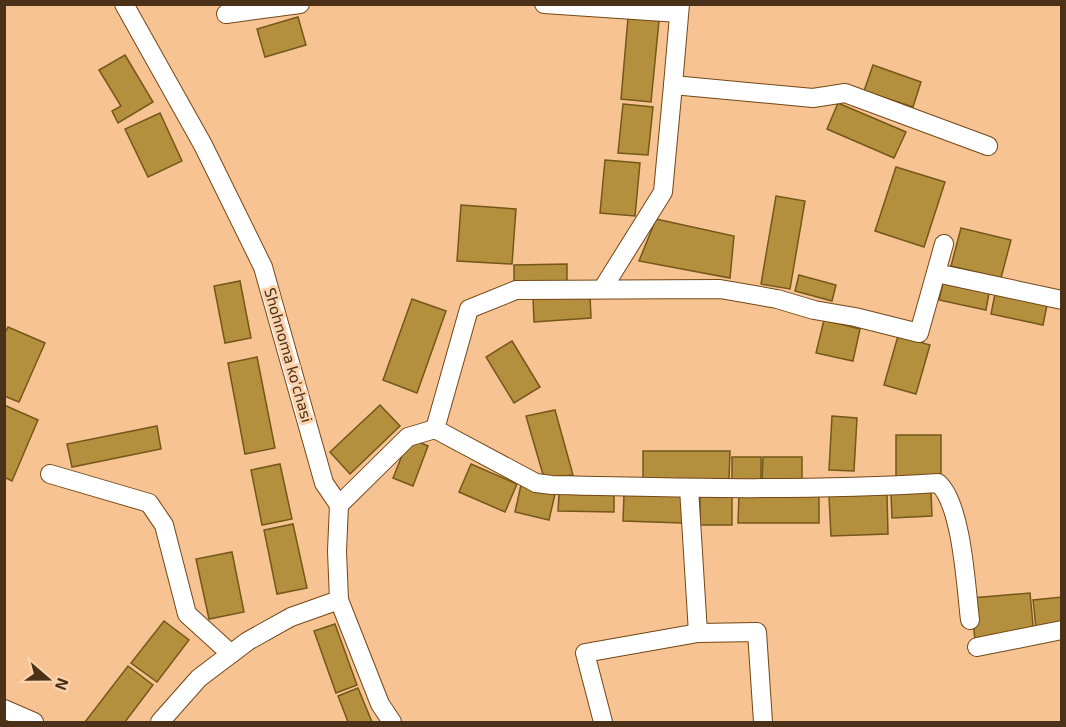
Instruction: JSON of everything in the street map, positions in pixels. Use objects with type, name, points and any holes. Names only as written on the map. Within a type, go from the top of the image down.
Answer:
[{"type":"street","name":"Shohnoma ko'chasi","points":[[124,4],[203,145],[263,267],[324,483],[339,505]]},
{"type":"street","points":[[226,14],[300,4]]},
{"type":"street","points":[[544,4],[680,9],[663,192],[603,288]]},
{"type":"street","points":[[673,85],[813,98],[845,93],[988,146]]},
{"type":"street","points":[[435,429],[469,309],[516,290],[720,289],[777,299],[814,310],[855,317],[919,333],[944,244]]},
{"type":"street","points":[[936,273],[1062,300]]},
{"type":"street","points":[[392,723],[380,704],[339,600],[337,551],[339,505],[408,437],[435,429],[536,483],[552,485],[831,488],[938,483],[947,491],[963,550],[970,620]]},
{"type":"street","points":[[50,474],[149,503],[164,525],[187,614],[231,654]]},
{"type":"street","points":[[689,488],[698,633]]},
{"type":"street","points":[[160,723],[199,678],[248,641],[291,617],[339,600]]},
{"type":"street","points":[[977,647],[1062,630]]},
{"type":"street","points":[[603,723],[585,653],[698,633],[757,632],[763,723]]},
{"type":"street","points":[[4,710],[34,723]]},
{"type":"building","points":[[298,17],[306,45],[265,57],[257,29]]},
{"type":"building","points":[[628,18],[659,21],[651,102],[621,99]]},
{"type":"building","points":[[125,55],[153,102],[118,123],[112,111],[121,106],[99,70]]},
{"type":"building","points":[[873,65],[921,82],[913,107],[864,91]]},
{"type":"building","points":[[838,103],[906,132],[894,158],[827,129]]},
{"type":"building","points":[[623,104],[653,107],[648,155],[618,153]]},
{"type":"building","points":[[160,113],[182,161],[148,177],[125,129]]},
{"type":"building","points":[[605,160],[640,163],[635,216],[600,213]]},
{"type":"building","points":[[896,167],[945,182],[924,247],[875,231]]},
{"type":"building","points":[[776,196],[805,201],[790,289],[761,284]]},
{"type":"building","points":[[461,205],[516,209],[512,264],[457,261]]},
{"type":"building","points":[[656,219],[734,236],[730,278],[639,261]]},
{"type":"building","points":[[961,228],[1011,240],[1001,278],[951,266]]},
{"type":"building","points":[[567,264],[567,284],[514,286],[514,265]]},
{"type":"building","points":[[799,275],[836,285],[832,301],[795,291]]},
{"type":"building","points":[[240,281],[251,338],[225,343],[214,286]]},
{"type":"building","points":[[943,283],[989,293],[986,310],[939,300]]},
{"type":"building","points":[[995,294],[1047,305],[1043,325],[991,314]]},
{"type":"building","points":[[590,295],[591,318],[534,322],[533,298]]},
{"type":"building","points":[[412,299],[446,311],[417,393],[383,380]]},
{"type":"building","points":[[824,320],[860,329],[853,361],[816,353]]},
{"type":"building","points":[[8,327],[45,343],[19,402],[4,396],[4,335]]},
{"type":"building","points":[[898,336],[930,345],[916,394],[884,385]]},
{"type":"building","points":[[512,341],[540,387],[514,403],[486,357]]},
{"type":"building","points":[[257,357],[275,448],[245,454],[228,363]]},
{"type":"building","points":[[4,405],[38,420],[12,481],[4,477]]},
{"type":"building","points":[[380,405],[400,426],[350,474],[330,452]]},
{"type":"building","points":[[555,410],[573,475],[544,478],[526,416]]},
{"type":"building","points":[[832,416],[857,418],[854,471],[829,470]]},
{"type":"building","points":[[157,426],[161,449],[72,467],[67,444]]},
{"type":"building","points":[[896,435],[941,435],[941,480],[896,481]]},
{"type":"building","points":[[409,438],[428,446],[413,486],[393,478]]},
{"type":"building","points":[[643,451],[730,451],[729,480],[643,479]]},
{"type":"building","points":[[732,457],[761,457],[761,480],[732,480]]},
{"type":"building","points":[[763,457],[802,457],[802,480],[762,480]]},
{"type":"building","points":[[280,464],[292,519],[262,525],[251,470]]},
{"type":"building","points":[[471,464],[517,484],[505,512],[459,492]]},
{"type":"building","points":[[521,485],[555,494],[549,520],[515,512]]},
{"type":"building","points":[[931,492],[932,516],[892,518],[891,494]]},
{"type":"building","points":[[559,494],[614,495],[614,512],[558,511]]},
{"type":"building","points":[[624,494],[683,496],[682,523],[623,521]]},
{"type":"building","points":[[887,494],[888,534],[831,536],[829,496]]},
{"type":"building","points":[[700,495],[732,495],[732,525],[700,525]]},
{"type":"building","points":[[739,495],[819,495],[819,523],[738,523]]},
{"type":"building","points":[[293,524],[307,588],[277,594],[264,530]]},
{"type":"building","points":[[232,552],[244,612],[209,619],[196,559]]},
{"type":"building","points":[[1030,593],[1034,635],[975,641],[971,598]]},
{"type":"building","points":[[1062,597],[1062,625],[1036,628],[1033,600]]},
{"type":"building","points":[[164,621],[189,640],[157,682],[131,663]]},
{"type":"building","points":[[335,624],[357,685],[336,693],[314,631]]},
{"type":"building","points":[[128,666],[153,685],[125,722],[85,722]]},
{"type":"building","points":[[358,688],[372,722],[348,722],[338,696]]}]
